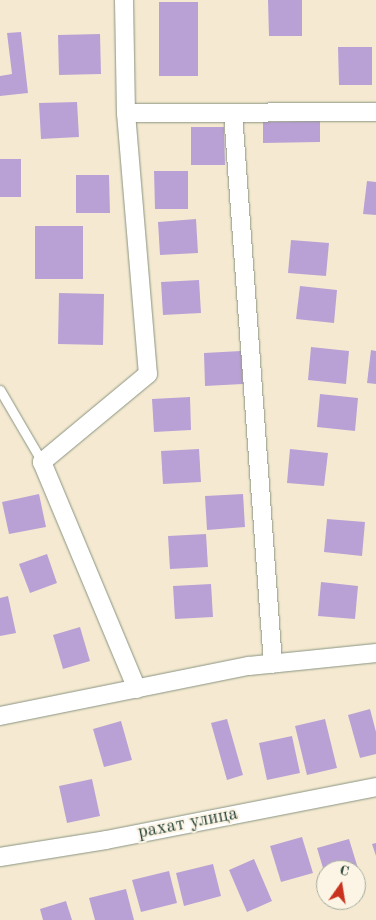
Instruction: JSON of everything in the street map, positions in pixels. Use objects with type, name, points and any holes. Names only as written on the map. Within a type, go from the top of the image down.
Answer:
[{"type":"street","points":[[124,0],[126,113],[148,374],[42,462],[137,689]]},
{"type":"street","points":[[126,113],[376,112]]},
{"type":"street","points":[[233,113],[273,664]]},
{"type":"street","points":[[0,716],[273,664],[376,653]]},
{"type":"street","name":"рахат улица","points":[[0,857],[106,840],[376,787]]},
{"type":"lane","points":[[0,390],[42,462]]},
{"type":"building","points":[[268,0],[302,0],[302,36],[269,36]]},
{"type":"building","points":[[159,2],[198,2],[198,76],[159,76]]},
{"type":"building","points":[[21,32],[28,93],[0,96],[0,76],[12,74],[7,33]]},
{"type":"building","points":[[100,34],[101,74],[59,75],[58,35]]},
{"type":"building","points":[[338,47],[372,47],[372,85],[339,85]]},
{"type":"building","points":[[77,102],[79,137],[41,139],[39,103]]},
{"type":"building","points":[[320,121],[320,142],[263,143],[263,122]]},
{"type":"building","points":[[191,127],[224,127],[225,165],[191,165]]},
{"type":"building","points":[[0,159],[21,159],[21,197],[0,197]]},
{"type":"building","points":[[154,171],[188,171],[188,209],[155,209]]},
{"type":"building","points":[[76,175],[109,175],[110,213],[76,213]]},
{"type":"building","points":[[367,181],[376,182],[376,215],[363,214]]},
{"type":"building","points":[[196,219],[198,253],[160,255],[158,222]]},
{"type":"building","points":[[35,226],[83,226],[83,279],[35,279]]},
{"type":"building","points":[[291,240],[329,243],[326,276],[288,273]]},
{"type":"building","points":[[199,280],[201,313],[163,315],[161,282]]},
{"type":"building","points":[[300,286],[337,290],[334,323],[296,319]]},
{"type":"building","points":[[59,293],[104,294],[103,345],[58,344]]},
{"type":"building","points":[[311,347],[349,351],[346,384],[308,380]]},
{"type":"building","points":[[371,350],[376,351],[376,384],[367,383]]},
{"type":"building","points":[[241,351],[243,384],[205,386],[204,353]]},
{"type":"building","points":[[320,394],[358,398],[355,431],[317,427]]},
{"type":"building","points":[[190,397],[191,430],[154,432],[152,399]]},
{"type":"building","points":[[199,449],[201,482],[163,484],[161,451]]},
{"type":"building","points":[[290,449],[328,453],[324,486],[287,483]]},
{"type":"building","points":[[39,494],[46,527],[9,534],[2,502]]},
{"type":"building","points":[[243,494],[245,527],[207,530],[205,496]]},
{"type":"building","points":[[327,519],[365,522],[362,556],[324,552]]},
{"type":"building","points":[[206,534],[208,567],[170,569],[168,536]]},
{"type":"building","points":[[47,554],[57,583],[30,593],[19,564]]},
{"type":"building","points":[[321,582],[358,586],[355,619],[318,616]]},
{"type":"building","points":[[211,584],[213,617],[175,619],[173,586]]},
{"type":"building","points":[[8,596],[16,633],[0,636],[0,598]]},
{"type":"building","points":[[80,627],[90,661],[63,669],[53,635]]},
{"type":"building","points":[[370,709],[376,732],[376,754],[360,758],[348,715]]},
{"type":"building","points":[[227,719],[243,775],[227,780],[211,723]]},
{"type":"building","points":[[325,719],[337,768],[307,775],[295,726]]},
{"type":"building","points":[[121,721],[132,760],[104,767],[93,729]]},
{"type":"building","points":[[292,736],[300,773],[267,780],[259,743]]},
{"type":"building","points":[[92,779],[100,816],[67,823],[59,786]]},
{"type":"building","points":[[302,837],[313,873],[281,882],[270,846]]},
{"type":"building","points":[[349,839],[355,860],[321,860],[317,848]]},
{"type":"building","points":[[376,843],[376,856],[372,844]]},
{"type":"building","points":[[254,859],[272,901],[247,912],[229,870]]},
{"type":"building","points":[[213,864],[221,896],[184,906],[176,873]]},
{"type":"building","points":[[169,871],[177,903],[141,912],[132,880]]},
{"type":"building","points":[[126,889],[134,920],[95,920],[89,898]]},
{"type":"building","points":[[66,901],[72,920],[43,920],[40,909]]}]
